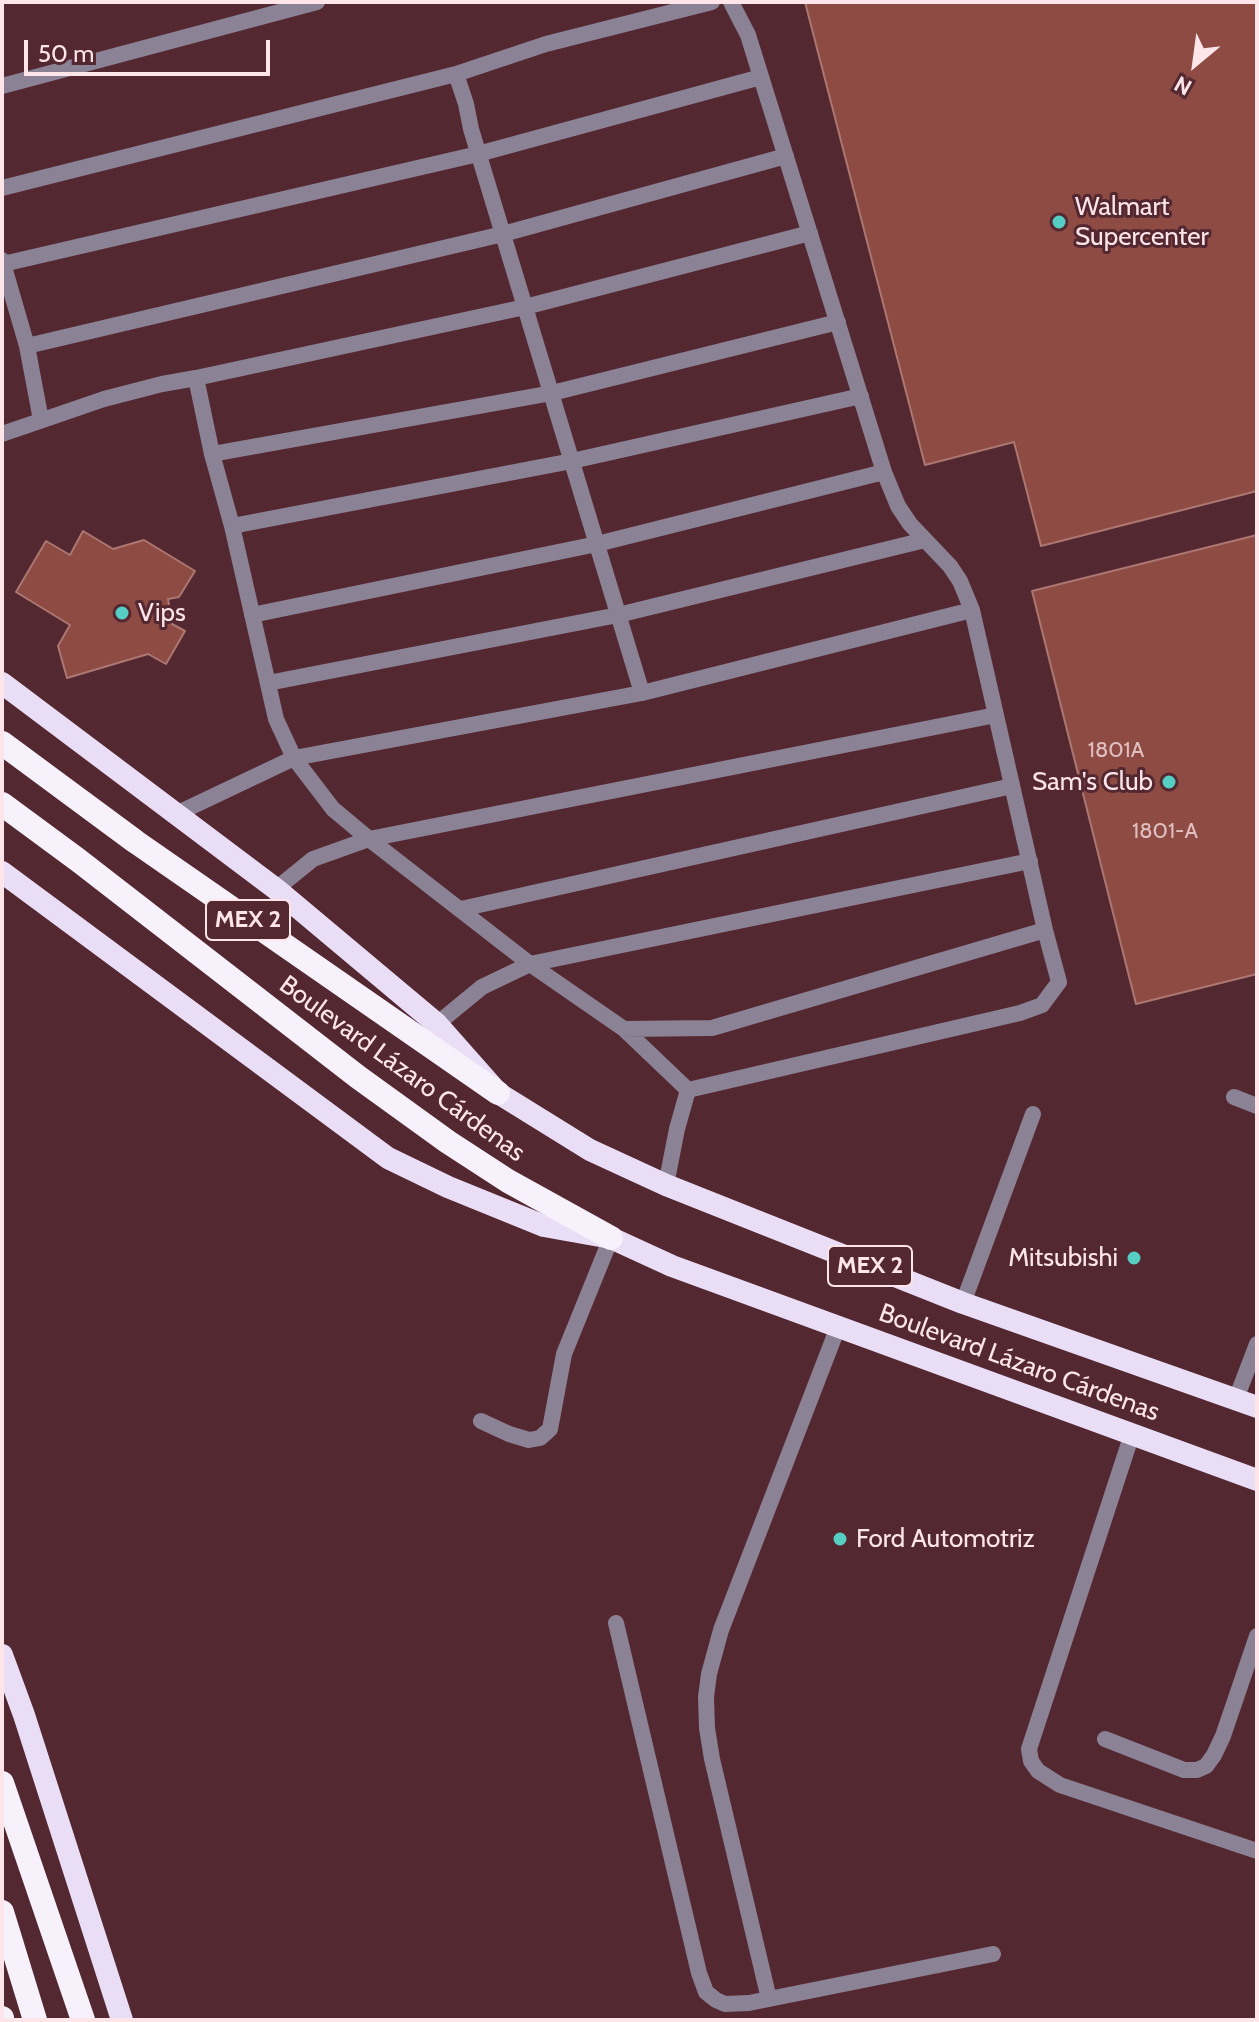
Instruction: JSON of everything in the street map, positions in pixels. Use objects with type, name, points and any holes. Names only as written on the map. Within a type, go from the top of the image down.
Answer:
[{"type":"highway","points":[[2,683],[276,889],[437,1024],[498,1093]]},
{"type":"highway","name":"Boulevard Lázaro Cárdenas","points":[[2,743],[136,842],[498,1093],[590,1150],[666,1185],[963,1303],[1247,1403]]},
{"type":"highway","name":"Boulevard Lázaro Cárdenas","points":[[2,804],[358,1077],[448,1142],[508,1181],[611,1238],[672,1266],[1257,1480]]},
{"type":"highway","points":[[2,872],[388,1158],[448,1187],[544,1226],[611,1238]]},
{"type":"highway","points":[[2,1655],[122,2020]]},
{"type":"highway","points":[[2,1783],[83,2020]]},
{"type":"highway","points":[[2,1912],[35,2020]]},
{"type":"street","points":[[2,86],[317,2]]},
{"type":"street","points":[[2,188],[456,74],[546,44],[712,2]]},
{"type":"street","points":[[688,1090],[1020,1013],[1042,1005],[1059,982],[972,610],[950,566],[910,524],[898,506],[884,472],[748,35],[731,2]]},
{"type":"street","points":[[456,74],[642,693]]},
{"type":"street","points":[[41,420],[27,346],[3,262],[478,154],[761,77]]},
{"type":"street","points":[[27,346],[503,234],[786,156]]},
{"type":"street","points":[[2,434],[104,399],[162,384],[525,307],[810,233]]},
{"type":"street","points":[[212,454],[552,393],[838,322]]},
{"type":"street","points":[[196,378],[276,719],[294,758],[333,809],[530,964],[624,1029],[688,1090]]},
{"type":"street","points":[[232,526],[572,461],[861,396]]},
{"type":"street","points":[[252,615],[597,544],[884,472]]},
{"type":"street","points":[[268,683],[618,615],[925,540]]},
{"type":"street","points":[[176,814],[294,758],[642,693],[972,610]]},
{"type":"street","points":[[276,889],[313,859],[369,839],[996,715]]},
{"type":"street","points":[[461,909],[1012,786]]},
{"type":"street","points":[[437,1024],[482,987],[530,964],[1030,861]]},
{"type":"street","points":[[624,1029],[712,1028],[1045,930]]},
{"type":"street","points":[[666,1185],[688,1090]]},
{"type":"street","points":[[1234,1097],[1257,1106]]},
{"type":"street","points":[[963,1303],[1033,1114]]},
{"type":"street","points":[[481,1421],[529,1440],[540,1438],[550,1429],[564,1354],[611,1238]]},
{"type":"street","points":[[769,1999],[712,1759],[706,1697],[721,1630],[838,1327]]},
{"type":"street","points":[[1247,1403],[1257,1344]]},
{"type":"street","points":[[1132,1434],[1029,1749],[1031,1761],[1038,1771],[1060,1785],[1257,1851]]},
{"type":"street","points":[[616,1623],[706,1992],[725,2004],[749,2003],[993,1954]]},
{"type":"street","points":[[1105,1739],[1184,1770],[1206,1766],[1223,1736],[1256,1643]]},
{"type":"building","name":"Walmart Supercenter","points":[[805,2],[1257,2],[1257,491],[1041,546],[1014,442],[925,465]]},
{"type":"building","points":[[83,531],[113,549],[144,540],[195,571],[179,597],[168,599],[172,624],[185,631],[166,664],[148,654],[67,678],[58,646],[70,625],[16,592],[46,541],[70,555]]},
{"type":"building","name":"Sam's Club","points":[[1257,535],[1257,974],[1136,1004],[1032,591]]},
{"type":"place","name":"Walmart Supercenter","points":[[1059,222]]},
{"type":"place","name":"Vips","points":[[122,613]]},
{"type":"place","name":"Sam's Club","points":[[1169,782]]},
{"type":"place","name":"Mitsubishi","points":[[1134,1258]]},
{"type":"place","name":"Ford Automotriz","points":[[840,1539]]}]
